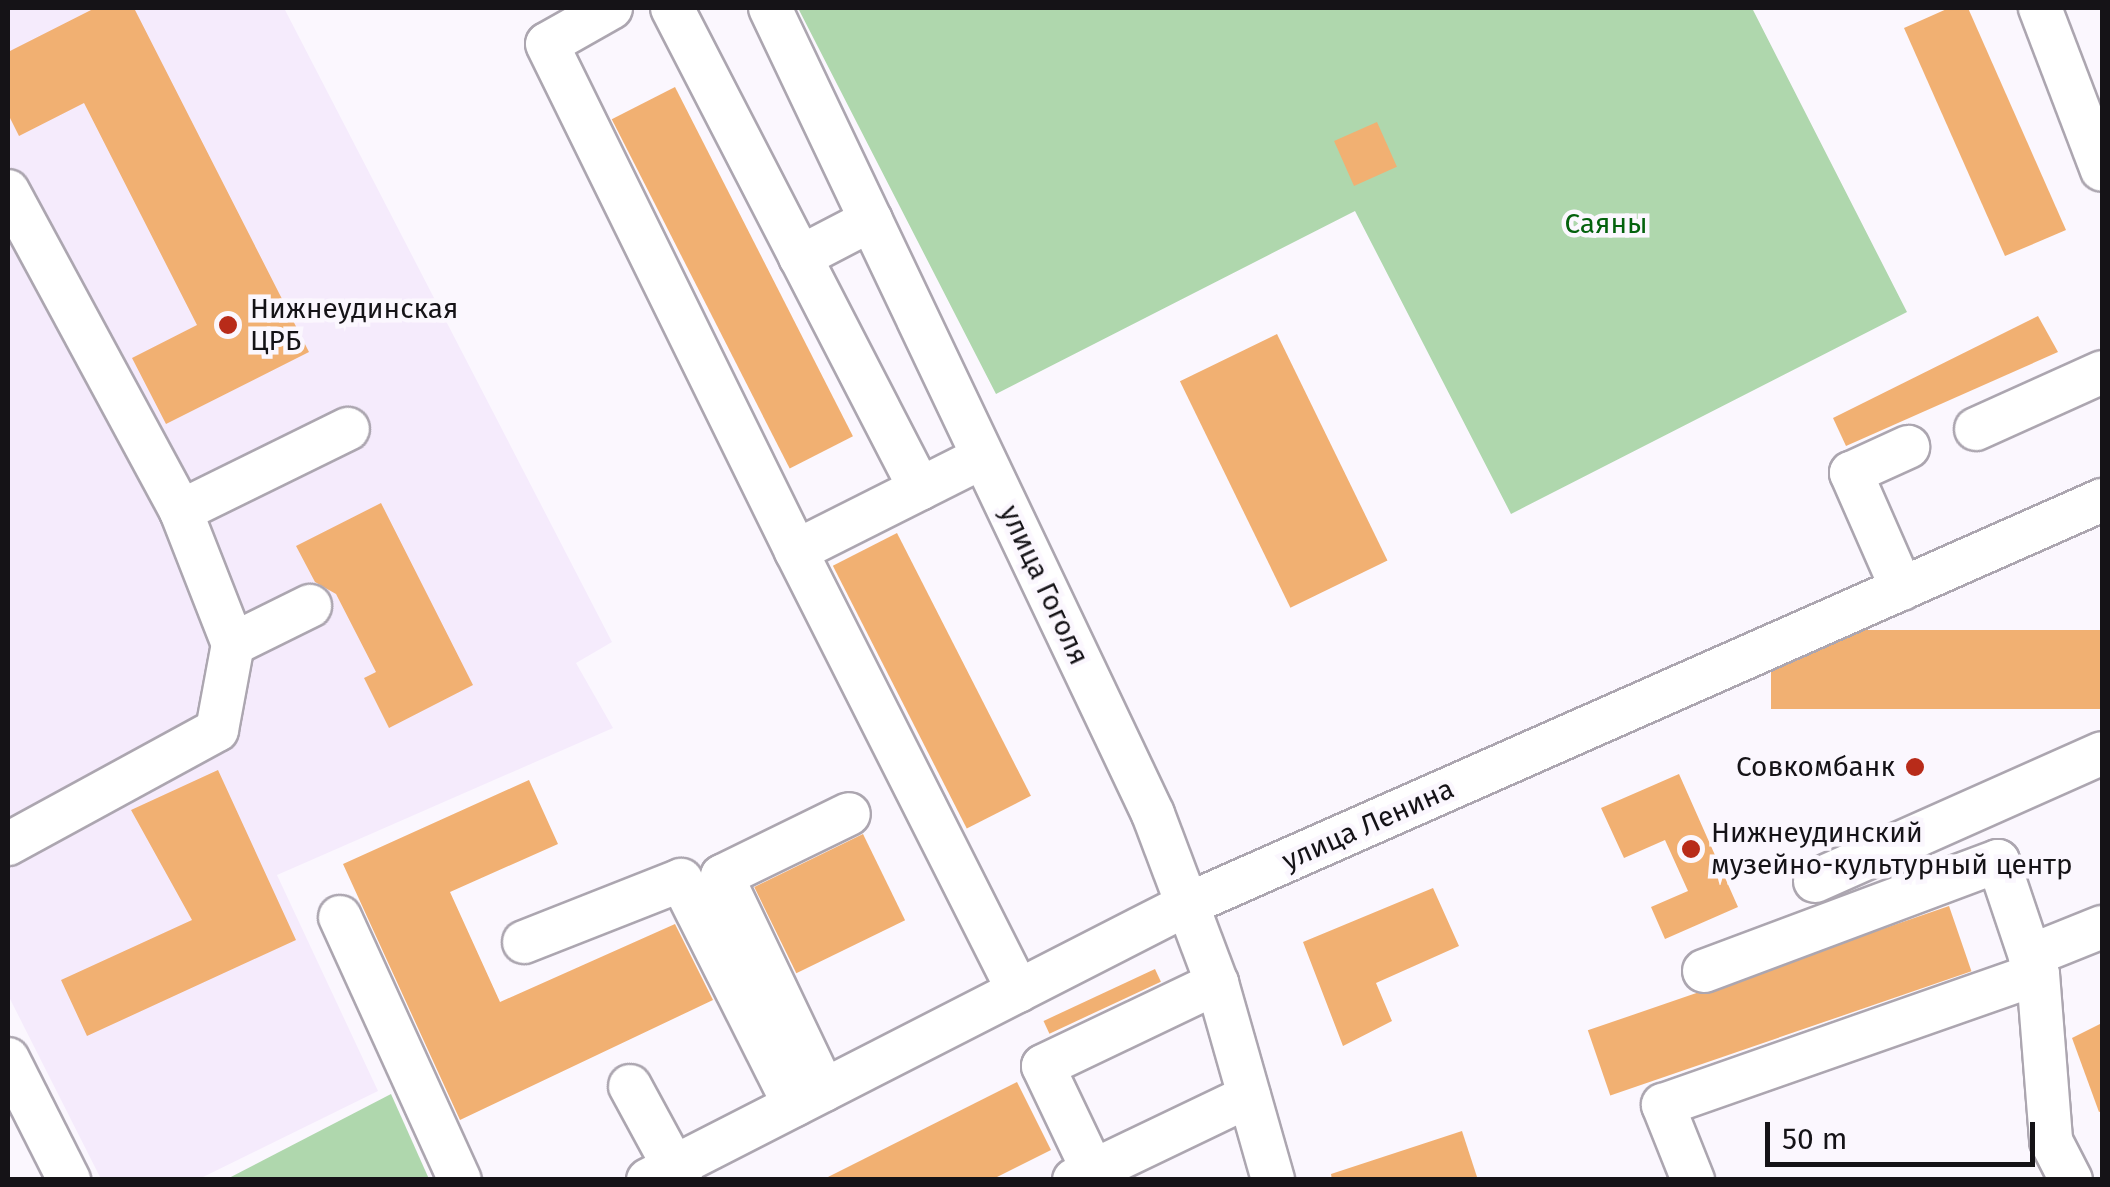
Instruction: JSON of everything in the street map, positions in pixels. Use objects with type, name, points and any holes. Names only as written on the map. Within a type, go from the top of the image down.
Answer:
[{"type":"street","points":[[611,8],[547,44],[1018,991]]},
{"type":"street","points":[[672,8],[920,489]]},
{"type":"street","name":"улица Гоголя","points":[[770,8],[1153,814],[1216,983],[1273,1180]]},
{"type":"street","points":[[2040,8],[2092,107],[2102,165]]},
{"type":"street","points":[[8,191],[181,511],[233,644],[217,730],[8,844]]},
{"type":"street","points":[[800,257],[870,220]]},
{"type":"street","points":[[1976,429],[2102,372]]},
{"type":"street","points":[[181,511],[348,429]]},
{"type":"street","points":[[1902,588],[1850,473],[1908,447]]},
{"type":"street","points":[[796,551],[983,457]]},
{"type":"street","name":"улица Ленина","points":[[668,1175],[809,1097],[1186,905],[2102,500]]},
{"type":"street","points":[[233,644],[310,606]]},
{"type":"street","points":[[1815,881],[2102,753]]},
{"type":"street","points":[[809,1097],[722,876],[849,814]]},
{"type":"street","points":[[1704,972],[1998,861],[2034,965],[2051,1141],[2071,1180]]},
{"type":"street","points":[[524,942],[681,880],[809,1097]]},
{"type":"street","points":[[340,917],[460,1180]]},
{"type":"street","points":[[1694,1180],[1663,1105],[2034,965],[2102,927]]},
{"type":"street","points":[[1216,983],[1043,1066],[1084,1175],[1249,1096]]},
{"type":"street","points":[[8,1058],[69,1180]]},
{"type":"street","points":[[630,1086],[668,1175]]},
{"type":"shaded area","name":"Нижнеудинская ЦРБ","points":[[8,8],[284,8],[612,642],[576,663],[613,728],[277,875],[378,1091],[199,1179],[101,1179],[8,995]]},
{"type":"green space","name":"Саяны","points":[[798,8],[1752,8],[1907,312],[1511,514],[1355,211],[996,394]]},
{"type":"green space","points":[[391,1094],[429,1179],[227,1179]]},
{"type":"building","points":[[95,8],[134,8],[309,352],[166,424],[132,358],[197,325],[84,103],[19,136],[8,114],[8,52]]},
{"type":"building","points":[[1949,8],[1968,8],[2066,230],[2005,256],[1904,28]]},
{"type":"building","points":[[675,87],[853,436],[790,469],[612,119]]},
{"type":"building","points":[[1377,122],[1397,167],[1354,186],[1334,141]]},
{"type":"building","points":[[2038,316],[2058,352],[1846,446],[1833,418]]},
{"type":"building","points":[[1277,334],[1387,560],[1290,608],[1180,381]]},
{"type":"building","points":[[381,503],[473,685],[389,728],[364,678],[376,672],[336,594],[315,582],[296,546]]},
{"type":"building","points":[[897,533],[1031,796],[967,829],[833,566]]},
{"type":"building","points":[[1771,630],[2102,630],[2102,709],[1771,709]]},
{"type":"building","points":[[218,770],[296,940],[87,1036],[61,980],[192,920],[131,810]]},
{"type":"building","name":"Нижнеудинский музейно-культурный центр","points":[[1679,774],[1738,907],[1665,939],[1651,907],[1688,891],[1665,840],[1624,858],[1601,808]]},
{"type":"building","points":[[529,780],[558,844],[450,892],[500,1002],[675,924],[713,1000],[460,1120],[343,864]]},
{"type":"building","points":[[863,834],[905,920],[796,973],[754,887]]},
{"type":"building","points":[[1433,888],[1459,946],[1376,983],[1392,1021],[1343,1046],[1303,942]]},
{"type":"building","points":[[1949,906],[1971,971],[1610,1096],[1588,1030]]},
{"type":"building","points":[[1155,969],[1161,982],[1049,1034],[1044,1021]]},
{"type":"building","points":[[2102,1023],[2102,1111],[2099,1112],[2072,1038]]},
{"type":"building","points":[[1017,1082],[1051,1150],[991,1180],[822,1180]]},
{"type":"building","points":[[1462,1131],[1478,1180],[1332,1180],[1331,1174]]},
{"type":"place","name":"Нижнеудинская ЦРБ","points":[[228,325]]},
{"type":"place","name":"Совкомбанк","points":[[1915,767]]},
{"type":"place","name":"Нижнеудинский музейно-культурный центр","points":[[1691,849]]}]
